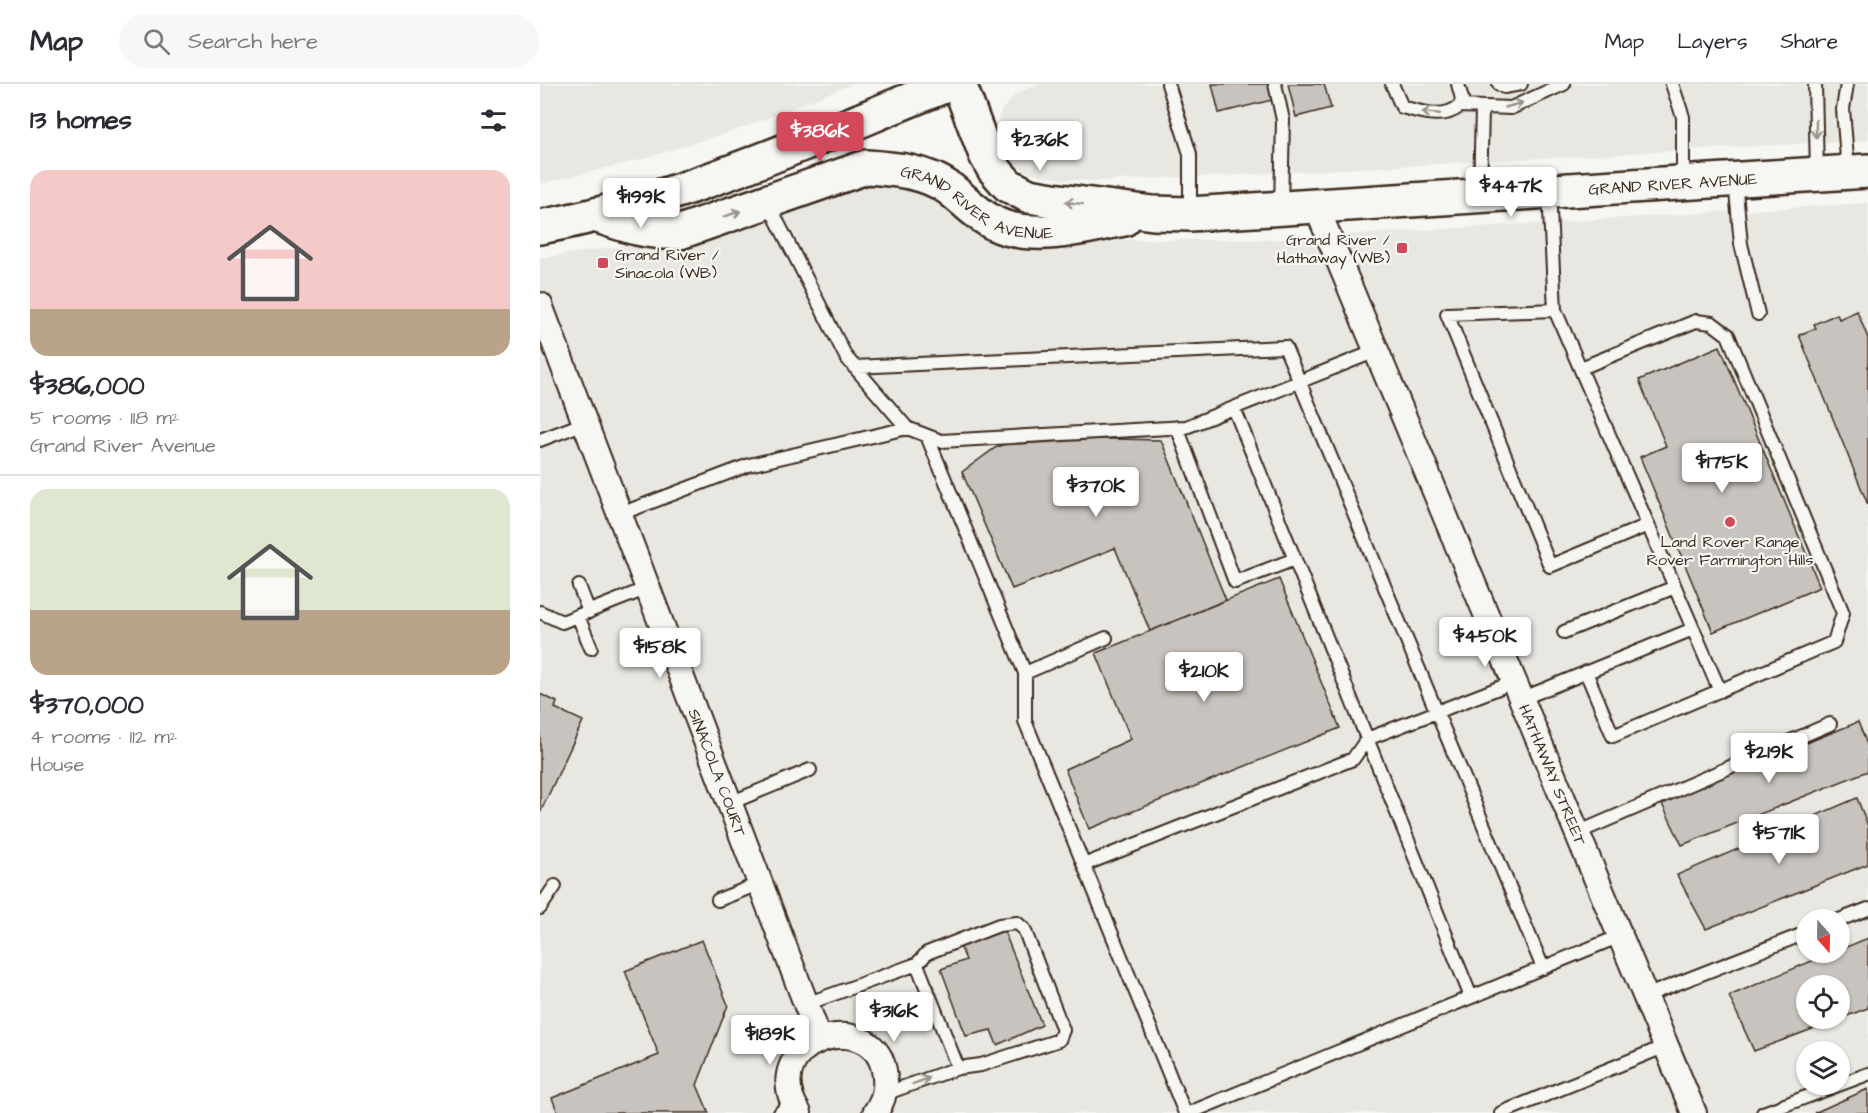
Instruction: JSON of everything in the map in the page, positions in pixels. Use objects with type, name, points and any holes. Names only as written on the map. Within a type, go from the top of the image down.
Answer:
[{"type":"main road","points":[[540,227],[628,207],[746,165],[950,84]]},
{"type":"main road","name":"GRAND RIVER AVENUE","points":[[959,84],[986,155],[994,169],[1008,185],[1029,196],[1153,213],[1190,214],[1844,172]]},
{"type":"main road","name":"GRAND RIVER AVENUE","points":[[595,215],[636,229],[656,233],[680,232],[866,167],[897,169],[930,178],[947,187],[981,216],[1006,228],[1057,232],[1153,213]]},
{"type":"street","name":"HATHAWAY STREET","points":[[1316,206],[1694,1113]]},
{"type":"street","name":"SINACOLA COURT","points":[[540,305],[819,1038]]},
{"type":"street","points":[[790,1109],[788,1083],[792,1064],[803,1048],[819,1038],[838,1035],[857,1038],[873,1049],[883,1065],[886,1084],[880,1104]]},
{"type":"lane","points":[[1168,84],[1190,154],[1190,214]]},
{"type":"lane","points":[[1275,84],[1283,120],[1281,208]]},
{"type":"lane","points":[[1392,84],[1402,107],[1429,114],[1445,113],[1460,106],[1511,108],[1564,84]]},
{"type":"lane","points":[[1458,84],[1462,99],[1460,106]]},
{"type":"lane","points":[[1499,84],[1504,87],[1521,84]]},
{"type":"lane","points":[[1672,84],[1683,117],[1683,181]]},
{"type":"lane","points":[[1815,84],[1844,172]]},
{"type":"lane","points":[[1844,172],[1843,109],[1847,84]]},
{"type":"lane","points":[[1480,195],[1482,108]]},
{"type":"lane","points":[[1735,180],[1741,244],[1758,314]]},
{"type":"lane","points":[[1549,190],[1555,310],[1720,691]]},
{"type":"lane","points":[[768,202],[827,321],[854,367],[907,428],[941,441],[1186,427],[1377,351]]},
{"type":"lane","points":[[1555,310],[1448,314],[1550,566],[1648,525]]},
{"type":"lane","points":[[1581,368],[1696,321],[1712,323],[1728,335],[1843,613],[1834,642],[1612,736],[1586,672]]},
{"type":"lane","points":[[854,367],[1285,347],[1543,968]]},
{"type":"lane","points":[[1234,408],[1471,997]]},
{"type":"lane","points":[[540,440],[585,423]]},
{"type":"lane","points":[[620,514],[749,465],[907,428]]},
{"type":"lane","points":[[1178,428],[1235,582],[1295,560]]},
{"type":"lane","points":[[927,436],[1025,673],[1025,721],[1187,1113],[1620,936]]},
{"type":"lane","points":[[579,586],[591,648]]},
{"type":"lane","points":[[1564,632],[1675,587]]},
{"type":"lane","points":[[540,612],[562,622],[648,588]]},
{"type":"lane","points":[[1086,864],[1353,759],[1367,739],[1437,712],[1586,672],[1693,628]]},
{"type":"lane","points":[[1025,673],[1106,638]]},
{"type":"lane","points":[[1577,833],[1830,724]]},
{"type":"lane","points":[[730,803],[810,770]]},
{"type":"lane","points":[[718,900],[760,883]]},
{"type":"lane","points":[[540,908],[555,886]]},
{"type":"lane","points":[[1850,916],[1868,909]]},
{"type":"lane","points":[[806,1004],[917,964],[927,953],[1013,922],[1024,929],[1063,1030],[1059,1040],[981,1065],[958,1068],[880,1104]]},
{"type":"lane","points":[[1645,996],[1796,937]]},
{"type":"lane","points":[[917,964],[958,1068]]},
{"type":"lane","points":[[1501,1113],[1666,1046]]},
{"type":"lane","points":[[1763,1113],[1868,1074]]},
{"type":"shaded area","points":[[540,84],[852,84],[742,128],[639,160],[540,184]]},
{"type":"shaded area","points":[[1037,84],[1868,84],[1868,140],[1237,175],[1096,181],[1060,179],[1028,172],[1013,164],[1005,156],[1000,145],[998,121],[1001,111],[1016,94]]},
{"type":"shaded area","points":[[889,175],[1031,240],[1261,240],[1868,203],[1868,1113],[540,1113],[540,258],[676,238]]},
{"type":"building","points":[[1212,84],[1269,84],[1272,100],[1219,113]]},
{"type":"building","points":[[1288,84],[1324,84],[1331,108],[1296,117]]},
{"type":"building","points":[[1857,311],[1868,338],[1868,505],[1799,335],[1816,328],[1814,324],[1837,314],[1839,319]]},
{"type":"building","name":"Land Rover Range Rover Farmington Hills","points":[[1720,346],[1820,587],[1713,632],[1640,457],[1666,446],[1639,380]]},
{"type":"building","points":[[1023,437],[1161,440],[1226,600],[1150,631],[1115,548],[1012,589],[962,472],[995,448]]},
{"type":"building","points":[[1279,579],[1340,728],[1089,829],[1065,769],[1131,739],[1096,653]]},
{"type":"building","points":[[540,694],[557,702],[555,708],[583,721],[540,813]]},
{"type":"building","points":[[1858,722],[1868,747],[1868,771],[1682,845],[1661,802]]},
{"type":"building","points":[[1857,798],[1868,826],[1868,864],[1706,929],[1677,875]]},
{"type":"building","points":[[1004,931],[1042,1025],[997,1045],[991,1030],[966,1036],[941,969],[966,960],[960,946]]},
{"type":"building","points":[[1868,938],[1868,1008],[1850,1015],[1850,975],[1796,975],[1796,1029],[1812,1029],[1754,1051],[1729,996],[1807,963],[1850,963],[1850,945]]},
{"type":"building","points":[[702,940],[728,1005],[697,1085],[709,1113],[558,1113],[552,1098],[659,1055],[625,971]]},
{"type":"building","points":[[1868,1089],[1868,1113],[1814,1113]]},
{"type":"place","name":"Grand River / Hathaway (WB)","points":[[1402,248]]},
{"type":"place","name":"Grand River / Sinacola (WB)","points":[[603,263]]},
{"type":"place","name":"Land Rover Range Rover Farmington Hills","points":[[1730,522]]}]
